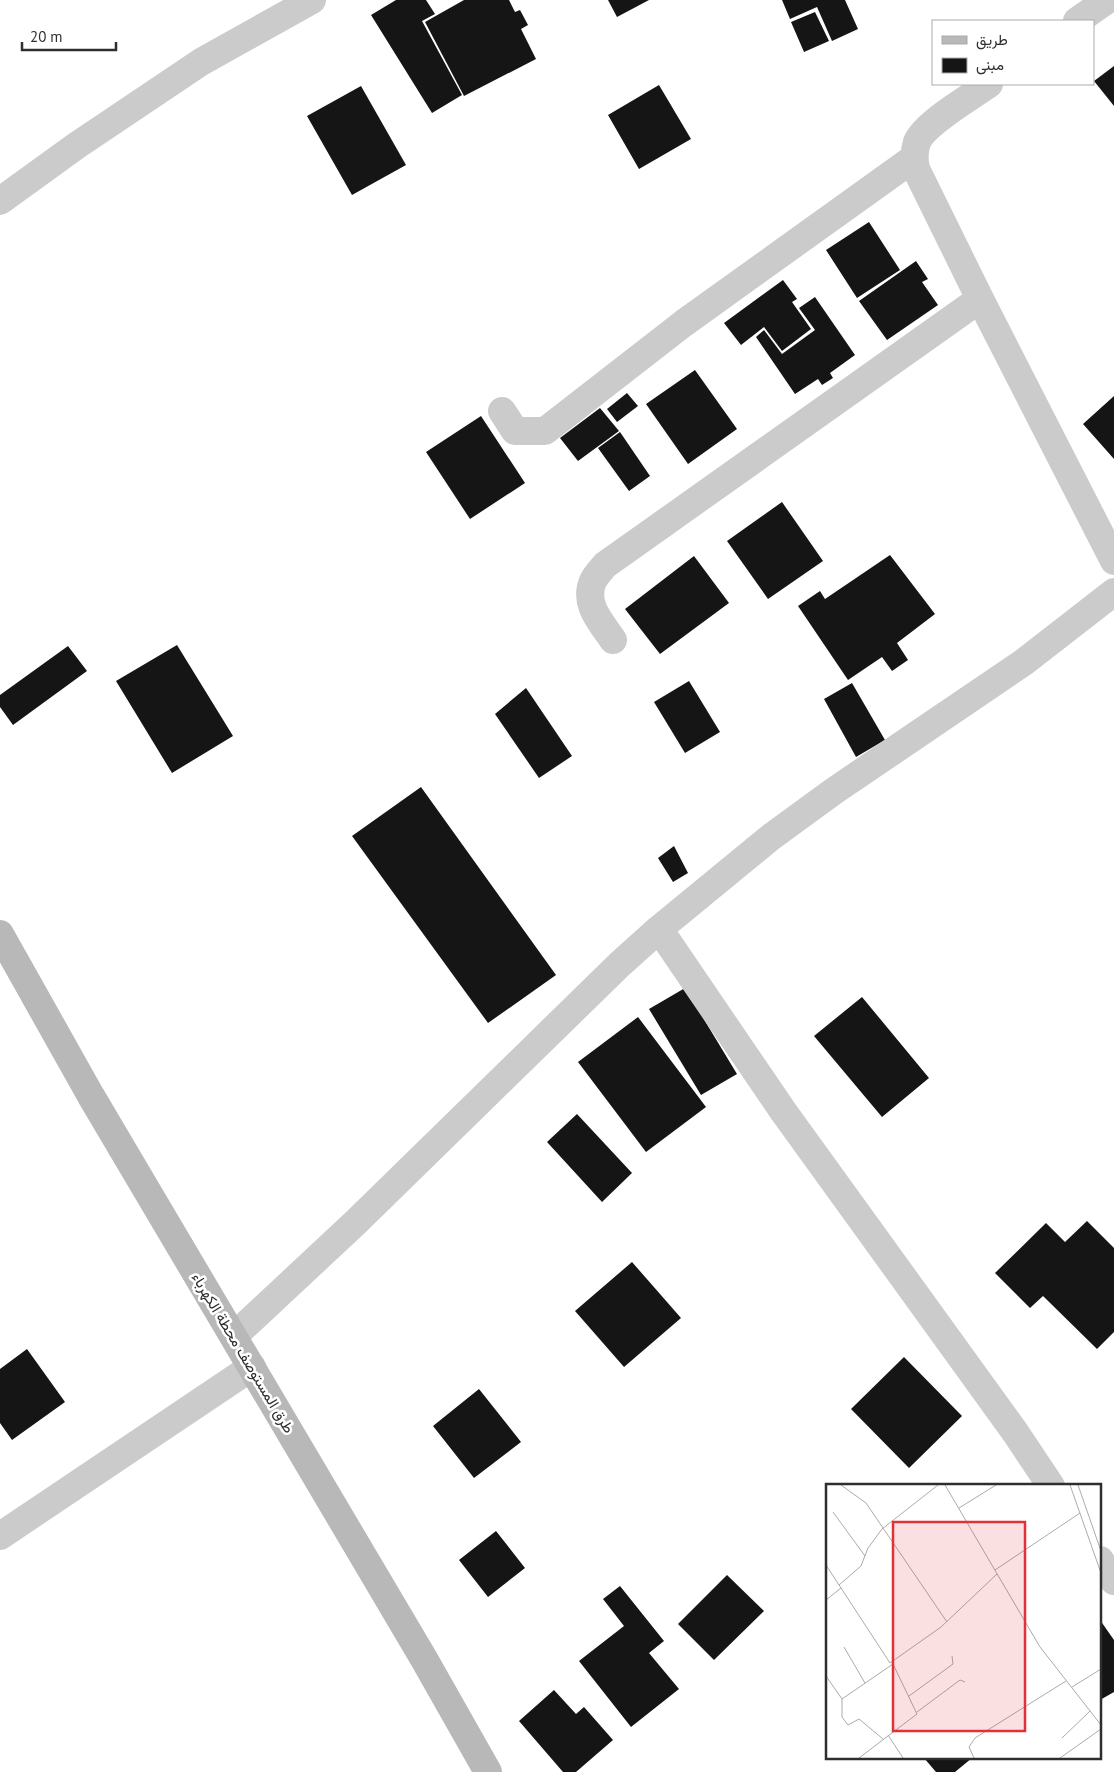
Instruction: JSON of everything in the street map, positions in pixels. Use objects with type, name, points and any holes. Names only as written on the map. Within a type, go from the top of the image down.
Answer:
[{"type":"street","points":[[0,201],[76,146],[201,62],[312,0]]},
{"type":"street","points":[[1078,20],[1107,0]]},
{"type":"street","points":[[988,85],[928,128],[917,143],[914,158],[916,169],[1114,561]]},
{"type":"street","points":[[502,411],[515,432],[545,432],[684,323],[914,158]]},
{"type":"street","points":[[612,640],[591,608],[590,595],[593,581],[605,565],[980,299]]},
{"type":"street","points":[[234,1336],[356,1224],[620,964],[659,929],[771,837],[834,791],[1024,662],[1114,592]]},
{"type":"street","points":[[659,929],[783,1112],[1015,1432],[1050,1484]]},
{"type":"street","name":"طرق المستوصف محطة الكهرباء","points":[[0,934],[91,1096],[234,1336],[488,1772]]},
{"type":"street","points":[[0,1536],[252,1367]]},
{"type":"street","points":[[1102,1563],[1114,1581]]},
{"type":"building","points":[[396,0],[426,0],[435,14],[422,21],[462,95],[432,113],[371,15]]},
{"type":"building","points":[[464,0],[509,0],[515,12],[520,10],[528,25],[521,29],[536,59],[464,96],[425,22]]},
{"type":"building","points":[[608,0],[649,0],[617,17]]},
{"type":"building","points":[[782,0],[845,0],[858,29],[832,41],[817,7],[790,19]]},
{"type":"building","points":[[815,12],[829,41],[804,52],[791,22]]},
{"type":"building","points":[[1114,66],[1114,106],[1094,81]]},
{"type":"building","points":[[659,85],[691,139],[639,169],[608,115]]},
{"type":"building","points":[[361,86],[406,165],[352,195],[307,116]]},
{"type":"building","points":[[869,222],[900,270],[857,298],[826,250]]},
{"type":"building","points":[[916,261],[928,279],[922,282],[938,305],[887,340],[859,301]]},
{"type":"building","points":[[783,280],[797,299],[792,302],[811,329],[782,351],[764,327],[741,345],[724,323]]},
{"type":"building","points":[[815,297],[855,355],[830,373],[833,378],[822,385],[818,379],[795,394],[756,337],[764,330],[782,354],[815,330],[799,308]]},
{"type":"building","points":[[695,370],[737,429],[688,464],[646,404]]},
{"type":"building","points":[[627,393],[638,406],[617,422],[607,409]]},
{"type":"building","points":[[1114,396],[1114,459],[1083,424]]},
{"type":"building","points":[[600,408],[619,431],[578,461],[560,438]]},
{"type":"building","points":[[481,416],[525,483],[470,519],[426,452]]},
{"type":"building","points":[[620,432],[650,476],[629,491],[598,448]]},
{"type":"building","points":[[782,502],[823,561],[768,599],[727,541]]},
{"type":"building","points":[[890,555],[935,614],[897,643],[908,660],[892,671],[882,657],[848,680],[798,606],[820,591],[825,599]]},
{"type":"building","points":[[694,556],[729,603],[660,654],[625,609]]},
{"type":"building","points":[[177,645],[233,736],[172,773],[116,681]]},
{"type":"building","points":[[68,646],[87,671],[13,725],[0,707],[0,695]]},
{"type":"building","points":[[689,681],[720,732],[685,753],[654,702]]},
{"type":"building","points":[[852,683],[885,740],[856,757],[824,699]]},
{"type":"building","points":[[526,688],[572,756],[539,778],[495,714]]},
{"type":"building","points":[[421,787],[556,975],[488,1023],[352,836]]},
{"type":"building","points":[[674,846],[688,873],[673,882],[658,858]]},
{"type":"building","points":[[685,988],[737,1074],[701,1095],[649,1009]]},
{"type":"building","points":[[862,997],[929,1078],[882,1117],[814,1036]]},
{"type":"building","points":[[638,1017],[706,1107],[646,1152],[578,1062]]},
{"type":"building","points":[[577,1114],[632,1173],[602,1202],[547,1142]]},
{"type":"building","points":[[1087,1221],[1114,1248],[1114,1332],[1097,1349],[1043,1296],[1030,1308],[995,1273],[1046,1223],[1065,1242]]},
{"type":"building","points":[[632,1262],[681,1318],[624,1367],[575,1311]]},
{"type":"building","points":[[27,1349],[65,1402],[12,1440],[0,1423],[0,1369]]},
{"type":"building","points":[[904,1357],[962,1416],[909,1468],[851,1409]]},
{"type":"building","points":[[479,1389],[521,1442],[474,1478],[433,1426]]},
{"type":"building","points":[[496,1531],[525,1568],[488,1597],[459,1560]]},
{"type":"building","points":[[727,1575],[764,1611],[714,1660],[678,1624]]},
{"type":"building","points":[[620,1586],[664,1641],[649,1653],[679,1689],[631,1727],[579,1661],[624,1626],[603,1599]]},
{"type":"building","points":[[1102,1623],[1114,1640],[1114,1692],[1102,1699]]},
{"type":"building","points":[[554,1690],[576,1714],[584,1707],[613,1740],[576,1772],[563,1772],[519,1721]]},
{"type":"building","points":[[926,1760],[970,1760],[955,1772],[936,1772]]}]
